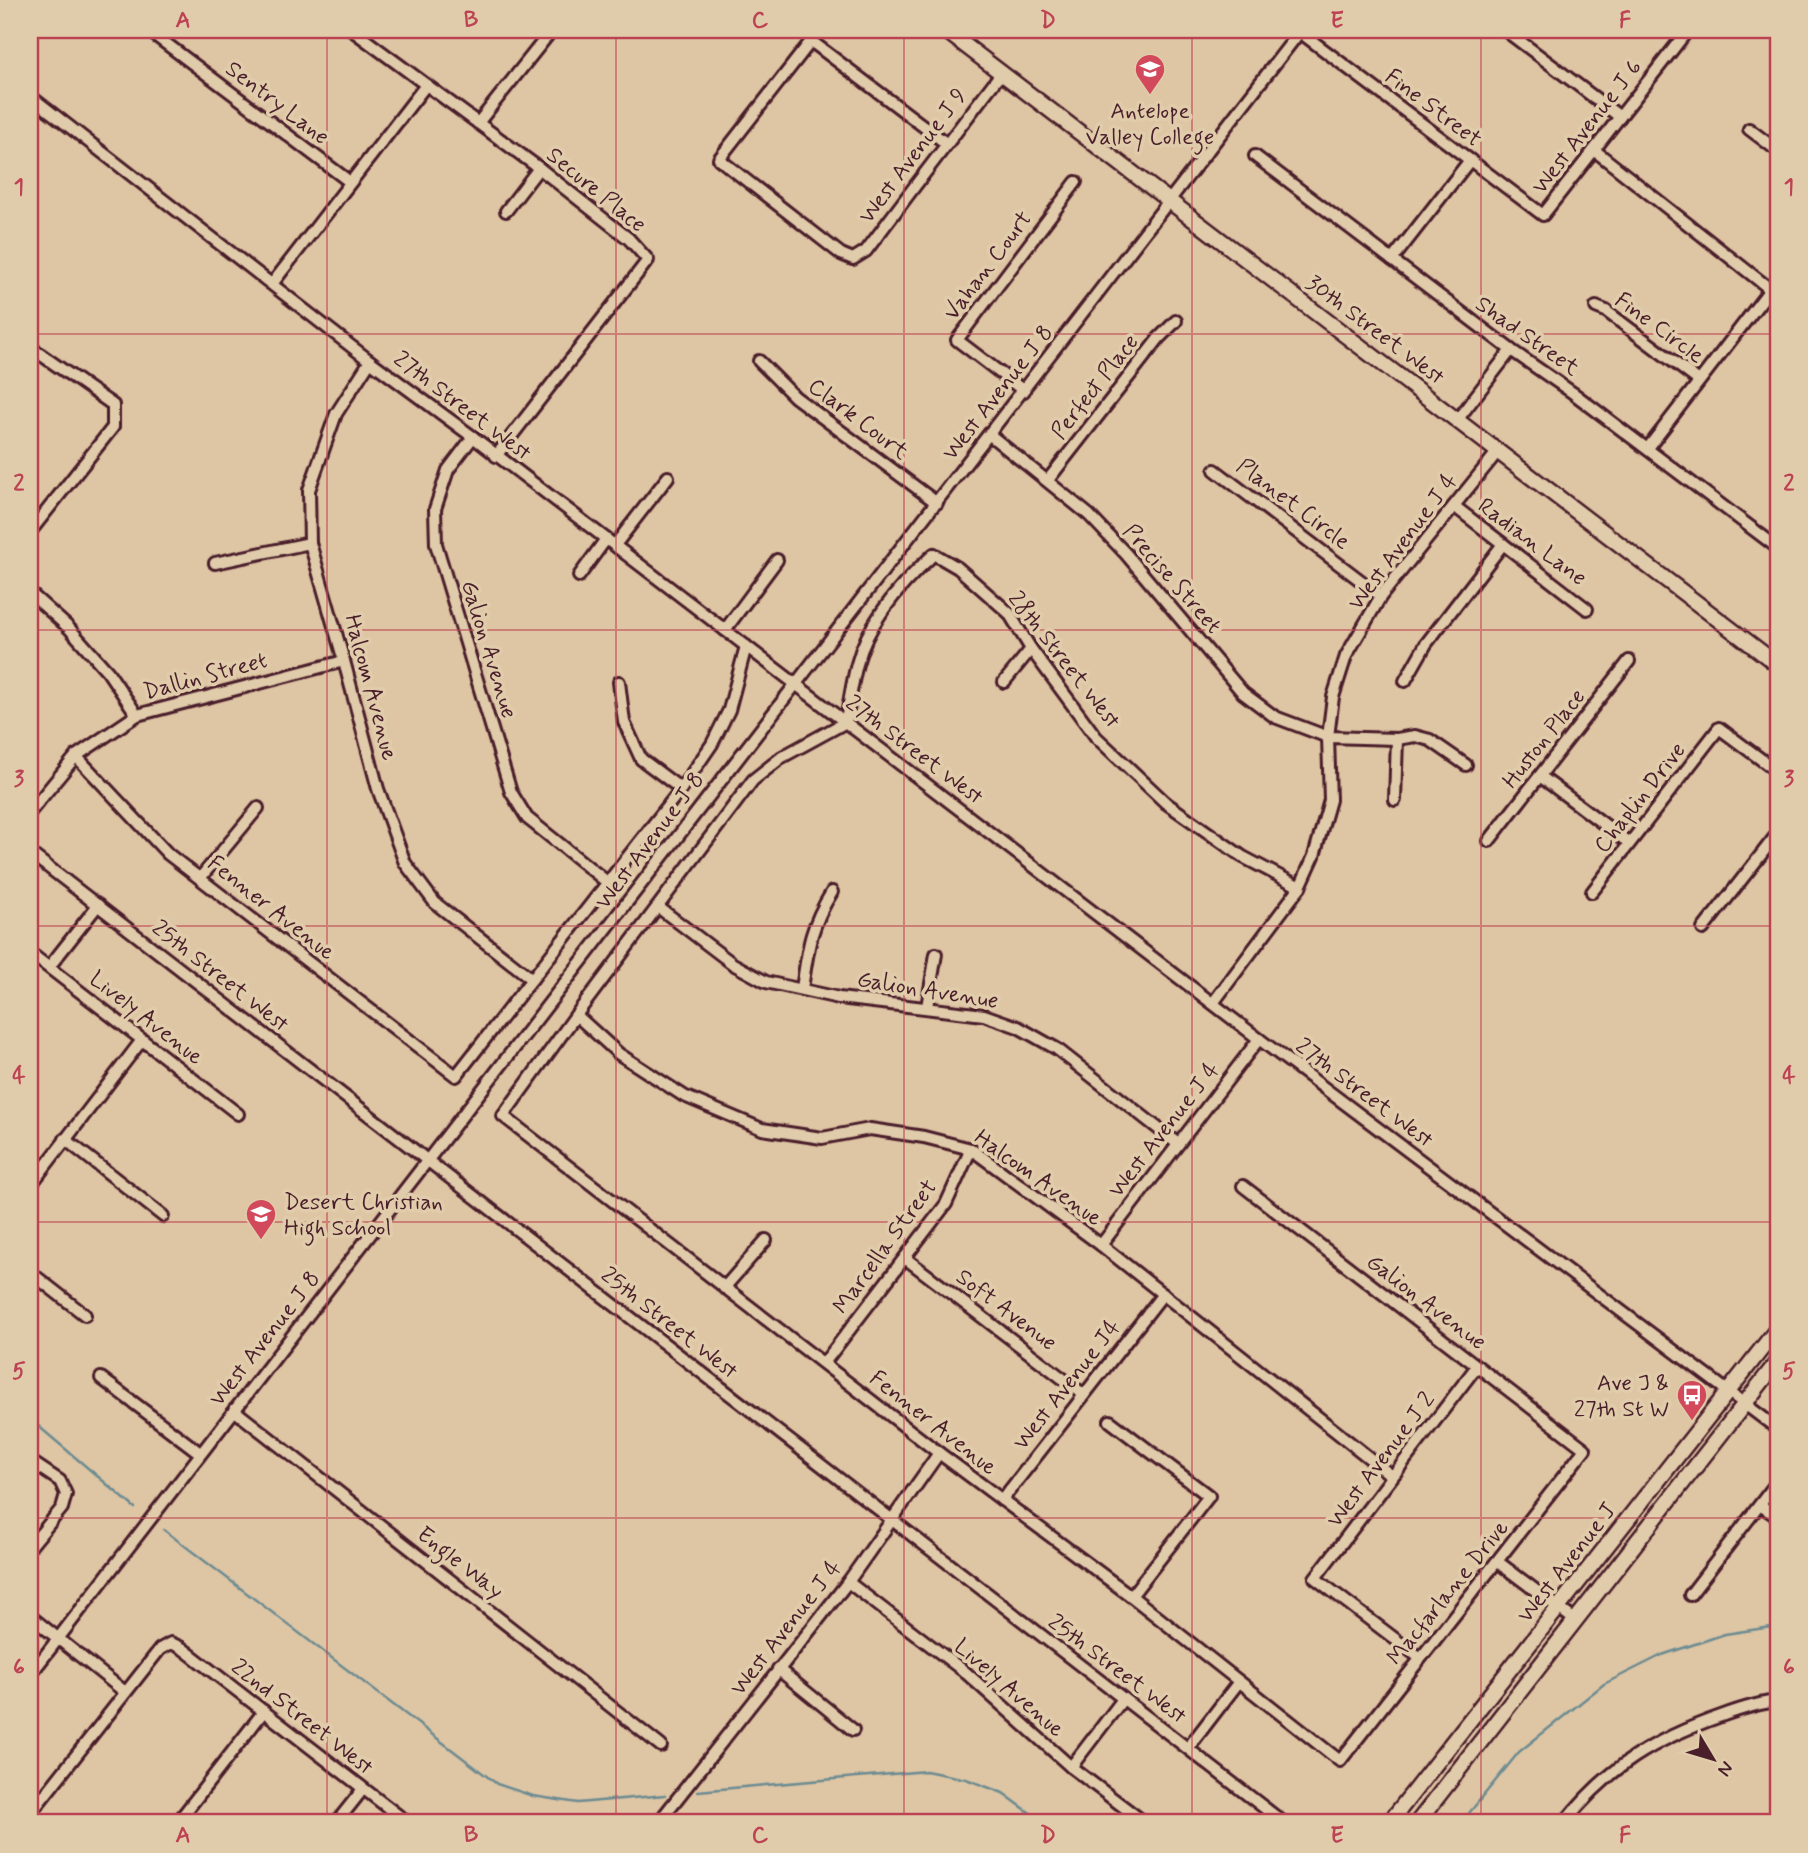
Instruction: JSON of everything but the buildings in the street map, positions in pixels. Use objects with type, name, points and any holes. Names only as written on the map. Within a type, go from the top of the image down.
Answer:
[{"type":"main road","name":"30th Street West","points":[[945,30],[1778,665]]},
{"type":"main road","name":"West Avenue J","points":[[1389,1823],[1778,1328]]},
{"type":"main road","name":"West Avenue J","points":[[1417,1823],[1778,1362]]},
{"type":"street","name":"Sentry Lane","points":[[148,30],[350,182]]},
{"type":"street","name":"Secure Place","points":[[352,30],[629,239],[648,260],[496,456]]},
{"type":"street","points":[[478,123],[552,30]]},
{"type":"street","points":[[1505,30],[1620,117]]},
{"type":"street","name":"West Avenue J 6","points":[[1543,215],[1688,30]]},
{"type":"street","name":"Fine Street","points":[[1301,31],[1543,215]]},
{"type":"street","name":"West Avenue J 8","points":[[30,1675],[1301,31]]},
{"type":"street","name":"West Avenue J 9","points":[[947,144],[811,41],[719,159],[841,254],[853,259],[866,251],[1002,72]]},
{"type":"street","points":[[272,284],[426,85]]},
{"type":"street","name":"27th Street West","points":[[30,96],[370,361],[611,542],[1259,1039],[1778,1429]]},
{"type":"street","points":[[1749,129],[1778,151]]},
{"type":"street","points":[[1594,150],[1770,289]]},
{"type":"street","name":"Shad Street","points":[[1255,156],[1778,548]]},
{"type":"street","points":[[1392,260],[1469,160]]},
{"type":"street","points":[[506,211],[538,169]]},
{"type":"street","name":"Vahan Court","points":[[1024,391],[957,340],[1076,182]]},
{"type":"street","points":[[1648,448],[1778,279]]},
{"type":"street","name":"Fine Circle","points":[[1595,307],[1606,311],[1699,381]]},
{"type":"street","name":"Perfect Place","points":[[1048,480],[1159,338],[1176,321]]},
{"type":"street","points":[[30,347],[113,405],[113,427],[30,532]]},
{"type":"street","points":[[1458,419],[1511,350]]},
{"type":"street","name":"Halcom Avenue","points":[[370,361],[336,414],[309,491],[310,543],[377,789],[405,863],[435,903],[532,979]]},
{"type":"street","name":"Clark Court","points":[[759,361],[795,397],[937,503]]},
{"type":"street","name":"Precise Street","points":[[990,435],[1089,515],[1126,554],[1243,693],[1275,717],[1328,737],[1397,739],[1415,736],[1430,740],[1466,765]]},
{"type":"street","name":"Galion Avenue","points":[[473,437],[448,470],[435,509],[436,544],[503,766],[511,792],[527,818],[607,881]]},
{"type":"street","name":"West Avenue J 4","points":[[1213,1003],[1300,887],[1314,856],[1331,800],[1328,737],[1333,697],[1346,656],[1381,596],[1499,450]]},
{"type":"street","name":"Planet Circle","points":[[1215,470],[1381,596]]},
{"type":"street","points":[[579,576],[667,477]]},
{"type":"street","name":"Radian Lane","points":[[1454,506],[1587,608]]},
{"type":"street","points":[[215,563],[310,543]]},
{"type":"street","points":[[1405,681],[1426,644],[1503,544]]},
{"type":"street","name":"28th Street West","points":[[846,722],[857,663],[870,629],[914,572],[934,554],[958,568],[1009,613],[1031,649],[1096,737],[1166,803],[1242,857],[1300,887]]},
{"type":"street","points":[[725,630],[777,560]]},
{"type":"street","points":[[30,593],[69,628],[108,672],[137,715]]},
{"type":"street","points":[[532,979],[681,789],[712,744],[729,710],[746,646]]},
{"type":"street","points":[[1004,682],[1031,649]]},
{"type":"street","name":"Dallin Street","points":[[30,812],[76,756],[137,715],[344,660]]},
{"type":"street","name":"Huston Place","points":[[1489,841],[1629,661]]},
{"type":"street","points":[[619,682],[624,722],[641,759],[681,789]]},
{"type":"street","points":[[576,1015],[753,780],[782,757],[846,722]]},
{"type":"street","name":"Chaplin Drive","points":[[1592,892],[1719,728],[1778,772]]},
{"type":"street","points":[[1395,800],[1397,739]]},
{"type":"street","name":"Fenner Avenue","points":[[76,756],[168,854],[456,1076],[532,979]]},
{"type":"street","points":[[1540,776],[1629,843]]},
{"type":"street","points":[[201,877],[258,808]]},
{"type":"street","points":[[1703,929],[1778,833]]},
{"type":"street","name":"25th Street West","points":[[30,853],[1284,1823]]},
{"type":"street","points":[[802,989],[811,933],[832,891]]},
{"type":"street","points":[[49,967],[98,905]]},
{"type":"street","name":"Galion Avenue","points":[[659,906],[733,964],[766,982],[839,998],[984,1015],[1018,1027],[1057,1049],[1178,1144]]},
{"type":"street","name":"Lively Avenue","points":[[30,953],[238,1114]]},
{"type":"street","points":[[927,1007],[936,954]]},
{"type":"street","name":"Halcom Avenue","points":[[576,1015],[620,1054],[684,1096],[762,1129],[822,1138],[870,1129],[971,1149],[1101,1245],[1392,1476]]},
{"type":"street","name":"Fenner Avenue","points":[[576,1015],[503,1116],[1340,1760]]},
{"type":"street","name":"West Avenue J 4","points":[[1101,1245],[1259,1039]]},
{"type":"street","points":[[30,1186],[142,1040]]},
{"type":"street","points":[[65,1139],[163,1216]]},
{"type":"street","name":"Marcella Street","points":[[824,1363],[946,1204],[971,1149]]},
{"type":"street","name":"Galion Avenue","points":[[1243,1186],[1585,1449]]},
{"type":"street","points":[[724,1288],[765,1240]]},
{"type":"street","name":"Soft Avenue","points":[[905,1258],[1083,1394]]},
{"type":"street","points":[[30,1272],[85,1315]]},
{"type":"street","name":"West Avenue J4","points":[[1002,1500],[1163,1294]]},
{"type":"street","name":"West Avenue J 2","points":[[1420,1658],[1315,1578],[1477,1366]]},
{"type":"street","points":[[101,1378],[200,1453]]},
{"type":"street","name":"Engle Way","points":[[234,1410],[661,1746]]},
{"type":"street","points":[[1110,1421],[1209,1496],[1131,1597]]},
{"type":"street","name":"Macfarlane Drive","points":[[1340,1760],[1585,1449]]},
{"type":"street","name":"West Avenue J 4","points":[[658,1823],[848,1582],[939,1453]]},
{"type":"street","points":[[30,1461],[60,1482],[66,1494],[62,1508],[30,1547]]},
{"type":"street","points":[[1690,1595],[1778,1481]]},
{"type":"street","points":[[1760,1505],[1778,1517]]},
{"type":"street","points":[[1498,1562],[1576,1621]]},
{"type":"street","name":"Lively Avenue","points":[[848,1582],[965,1672],[1071,1767],[1145,1823]]},
{"type":"street","points":[[30,1616],[125,1692],[30,1814]]},
{"type":"street","name":"22nd Street West","points":[[125,1692],[160,1649],[171,1643],[182,1648],[408,1823]]},
{"type":"street","points":[[778,1669],[853,1730]]},
{"type":"street","points":[[1188,1748],[1238,1683]]},
{"type":"street","points":[[1071,1767],[1123,1699]]},
{"type":"street","points":[[1564,1823],[1585,1796],[1626,1762],[1678,1731],[1758,1703],[1778,1701]]},
{"type":"street","points":[[177,1823],[264,1711]]},
{"type":"street","points":[[336,1823],[363,1788]]},
{"type":"street","points":[[1770,1823],[1778,1821]]},
{"type":"waterway","points":[[30,1419],[135,1508]]},
{"type":"waterway","points":[[164,1530],[497,1784],[533,1796],[578,1803],[665,1795]]},
{"type":"waterway","points":[[1461,1823],[1519,1752],[1604,1684],[1662,1655],[1725,1634],[1778,1626]]},
{"type":"waterway","points":[[698,1791],[926,1771],[966,1779],[1003,1793],[1044,1823]]},
{"type":"place","name":"Antelope Valley College","points":[[1150,96]]},
{"type":"place","name":"Desert Christian High School","points":[[261,1241]]},
{"type":"place","name":"Ave J & 27th St W","points":[[1692,1422]]}]
